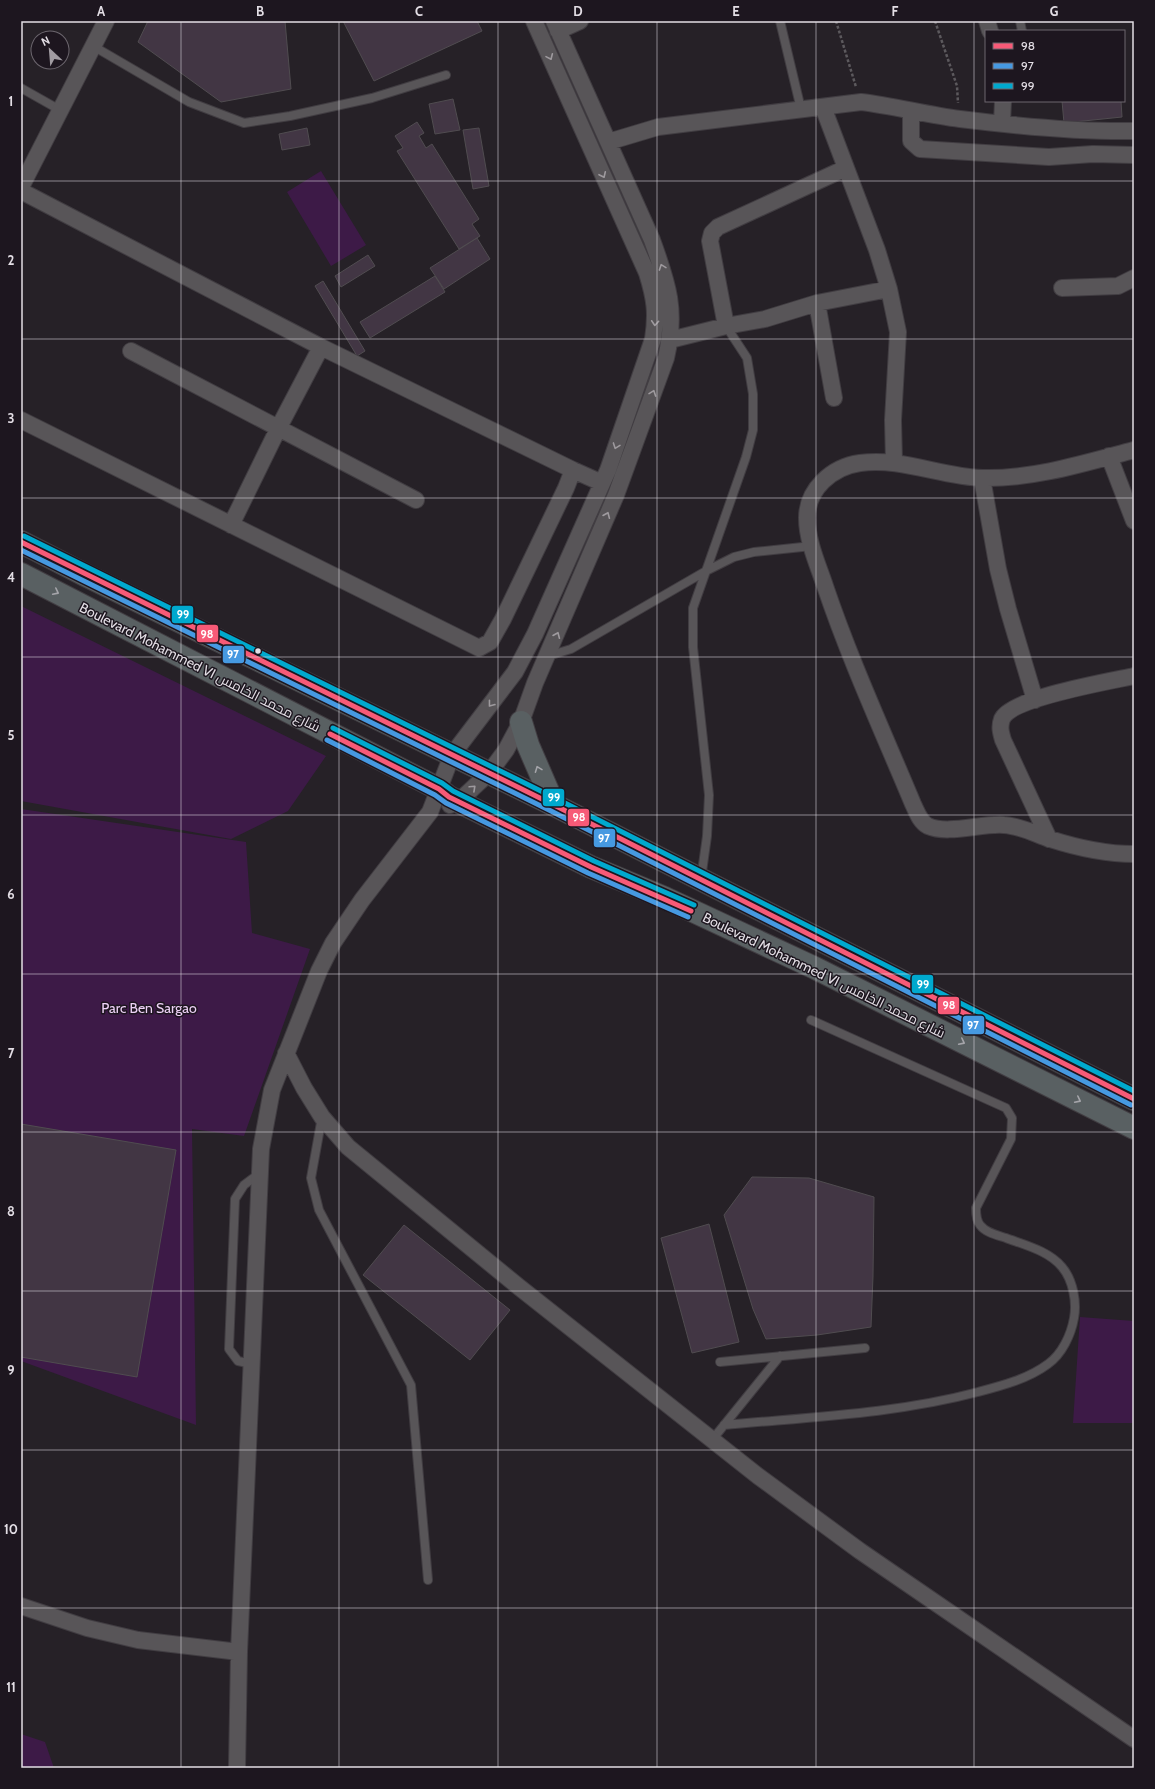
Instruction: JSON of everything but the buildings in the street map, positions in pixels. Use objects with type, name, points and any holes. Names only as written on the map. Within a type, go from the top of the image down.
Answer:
[{"type":"main road","name":"Boulevard Mohammed VI شارع محمد الخامس","points":[[21,542],[85,575],[554,805],[1134,1099]]},
{"type":"main road","name":"Boulevard Mohammed VI شارع محمد الخامس","points":[[21,574],[439,789],[459,801],[591,867],[665,898],[815,968],[1134,1128]]},
{"type":"main road","points":[[521,722],[533,758],[554,805]]},
{"type":"street","points":[[21,187],[106,21]]},
{"type":"street","points":[[236,1768],[238,1652],[261,1149],[268,1105],[286,1053],[319,971],[333,943],[362,900],[430,812],[452,754],[515,672],[535,634],[602,483],[654,339],[656,319],[655,298],[647,273],[628,227],[534,21]]},
{"type":"street","points":[[430,812],[459,801],[489,773],[506,750],[521,722],[535,683],[548,656],[616,495],[666,358],[670,340],[670,295],[652,240],[556,26],[580,21]]},
{"type":"street","points":[[608,142],[658,127],[861,102],[887,105],[911,111],[960,119],[1134,131]]},
{"type":"street","points":[[1002,123],[1003,102]]},
{"type":"street","points":[[823,106],[877,250],[889,289],[898,332],[893,420],[894,462]]},
{"type":"street","points":[[911,111],[911,141],[920,148],[1049,157],[1093,154],[1134,155]]},
{"type":"street","points":[[726,326],[710,241],[712,233],[718,227],[846,168]]},
{"type":"street","points":[[21,191],[321,347],[602,483]]},
{"type":"street","points":[[1062,288],[1118,286],[1134,278]]},
{"type":"street","points":[[670,340],[726,326],[765,319],[817,303],[889,289]]},
{"type":"street","points":[[817,303],[834,398]]},
{"type":"street","points":[[231,525],[279,427],[321,347]]},
{"type":"street","points":[[131,351],[279,427],[416,500]]},
{"type":"street","points":[[21,420],[151,483],[231,525],[480,648],[490,642],[503,619],[566,488],[573,470]]},
{"type":"street","points":[[1134,450],[1034,474],[982,478],[940,473],[894,462],[861,462],[832,472],[821,482],[809,506],[807,519],[812,546],[856,669],[922,822],[928,826],[945,829],[1005,825],[1025,829],[1049,839],[1099,852],[1134,854]]},
{"type":"street","points":[[1109,456],[1134,522]]},
{"type":"street","points":[[982,478],[998,569],[1008,609],[1035,700]]},
{"type":"street","points":[[1049,839],[1003,740],[1000,729],[1002,718],[1011,711],[1035,700],[1075,687],[1134,676]]},
{"type":"street","points":[[286,1053],[304,1088],[322,1117],[348,1147],[525,1292],[758,1476],[860,1551],[1134,1739]]},
{"type":"street","points":[[21,1606],[87,1628],[138,1640],[238,1652]]},
{"type":"lane","points":[[780,21],[801,109]]},
{"type":"lane","points":[[93,46],[189,102],[244,123],[290,116],[372,98],[446,75]]},
{"type":"lane","points":[[21,88],[60,110]]},
{"type":"lane","points":[[701,880],[707,836],[709,795],[693,647],[693,608],[746,457],[753,430],[753,394],[747,358],[726,326]]},
{"type":"lane","points":[[548,656],[571,649],[706,571],[734,557],[754,552],[812,546]]},
{"type":"lane","points":[[724,1425],[883,1411],[928,1404],[1004,1385],[1048,1364],[1063,1347],[1072,1329],[1076,1307],[1070,1282],[1062,1267],[1044,1253],[987,1232],[979,1225],[976,1215],[976,1208],[1011,1139],[1012,1118],[1006,1108],[811,1020]]},
{"type":"lane","points":[[322,1117],[311,1178],[319,1210],[411,1385],[428,1580]]},
{"type":"lane","points":[[252,1364],[238,1361],[229,1349],[235,1199],[244,1185],[260,1173]]},
{"type":"lane","points":[[720,1362],[865,1348]]},
{"type":"lane","points":[[712,1440],[780,1356]]},
{"type":"path","points":[[836,21],[861,102]]},
{"type":"path","points":[[935,21],[957,86],[960,119]]},
{"type":"green space","points":[[321,171],[366,245],[331,266],[287,192]]},
{"type":"green space","points":[[21,606],[326,756],[288,811],[231,839],[21,801]]},
{"type":"green space","name":"Parc Ben Sargao","points":[[21,809],[246,842],[252,933],[310,949],[244,1136],[192,1129],[196,1425],[21,1361]]},
{"type":"green space","points":[[1080,1317],[1134,1321],[1134,1423],[1073,1423]]},
{"type":"green space","points":[[21,1734],[45,1742],[54,1768],[21,1768]]},
{"type":"transit line","name":"99","points":[[24,536],[557,799],[1134,1091]]},
{"type":"transit line","name":"98","points":[[21,542],[554,805],[1134,1099]]},
{"type":"transit line","name":"97","points":[[21,550],[551,811],[1131,1105]]},
{"type":"transit line","name":"99","points":[[333,728],[442,783],[453,791],[594,861],[694,905]]},
{"type":"transit line","name":"98","points":[[330,734],[439,789],[449,797],[591,867],[691,911]]},
{"type":"transit line","name":"97","points":[[327,740],[435,795],[446,803],[588,873],[688,917]]}]
